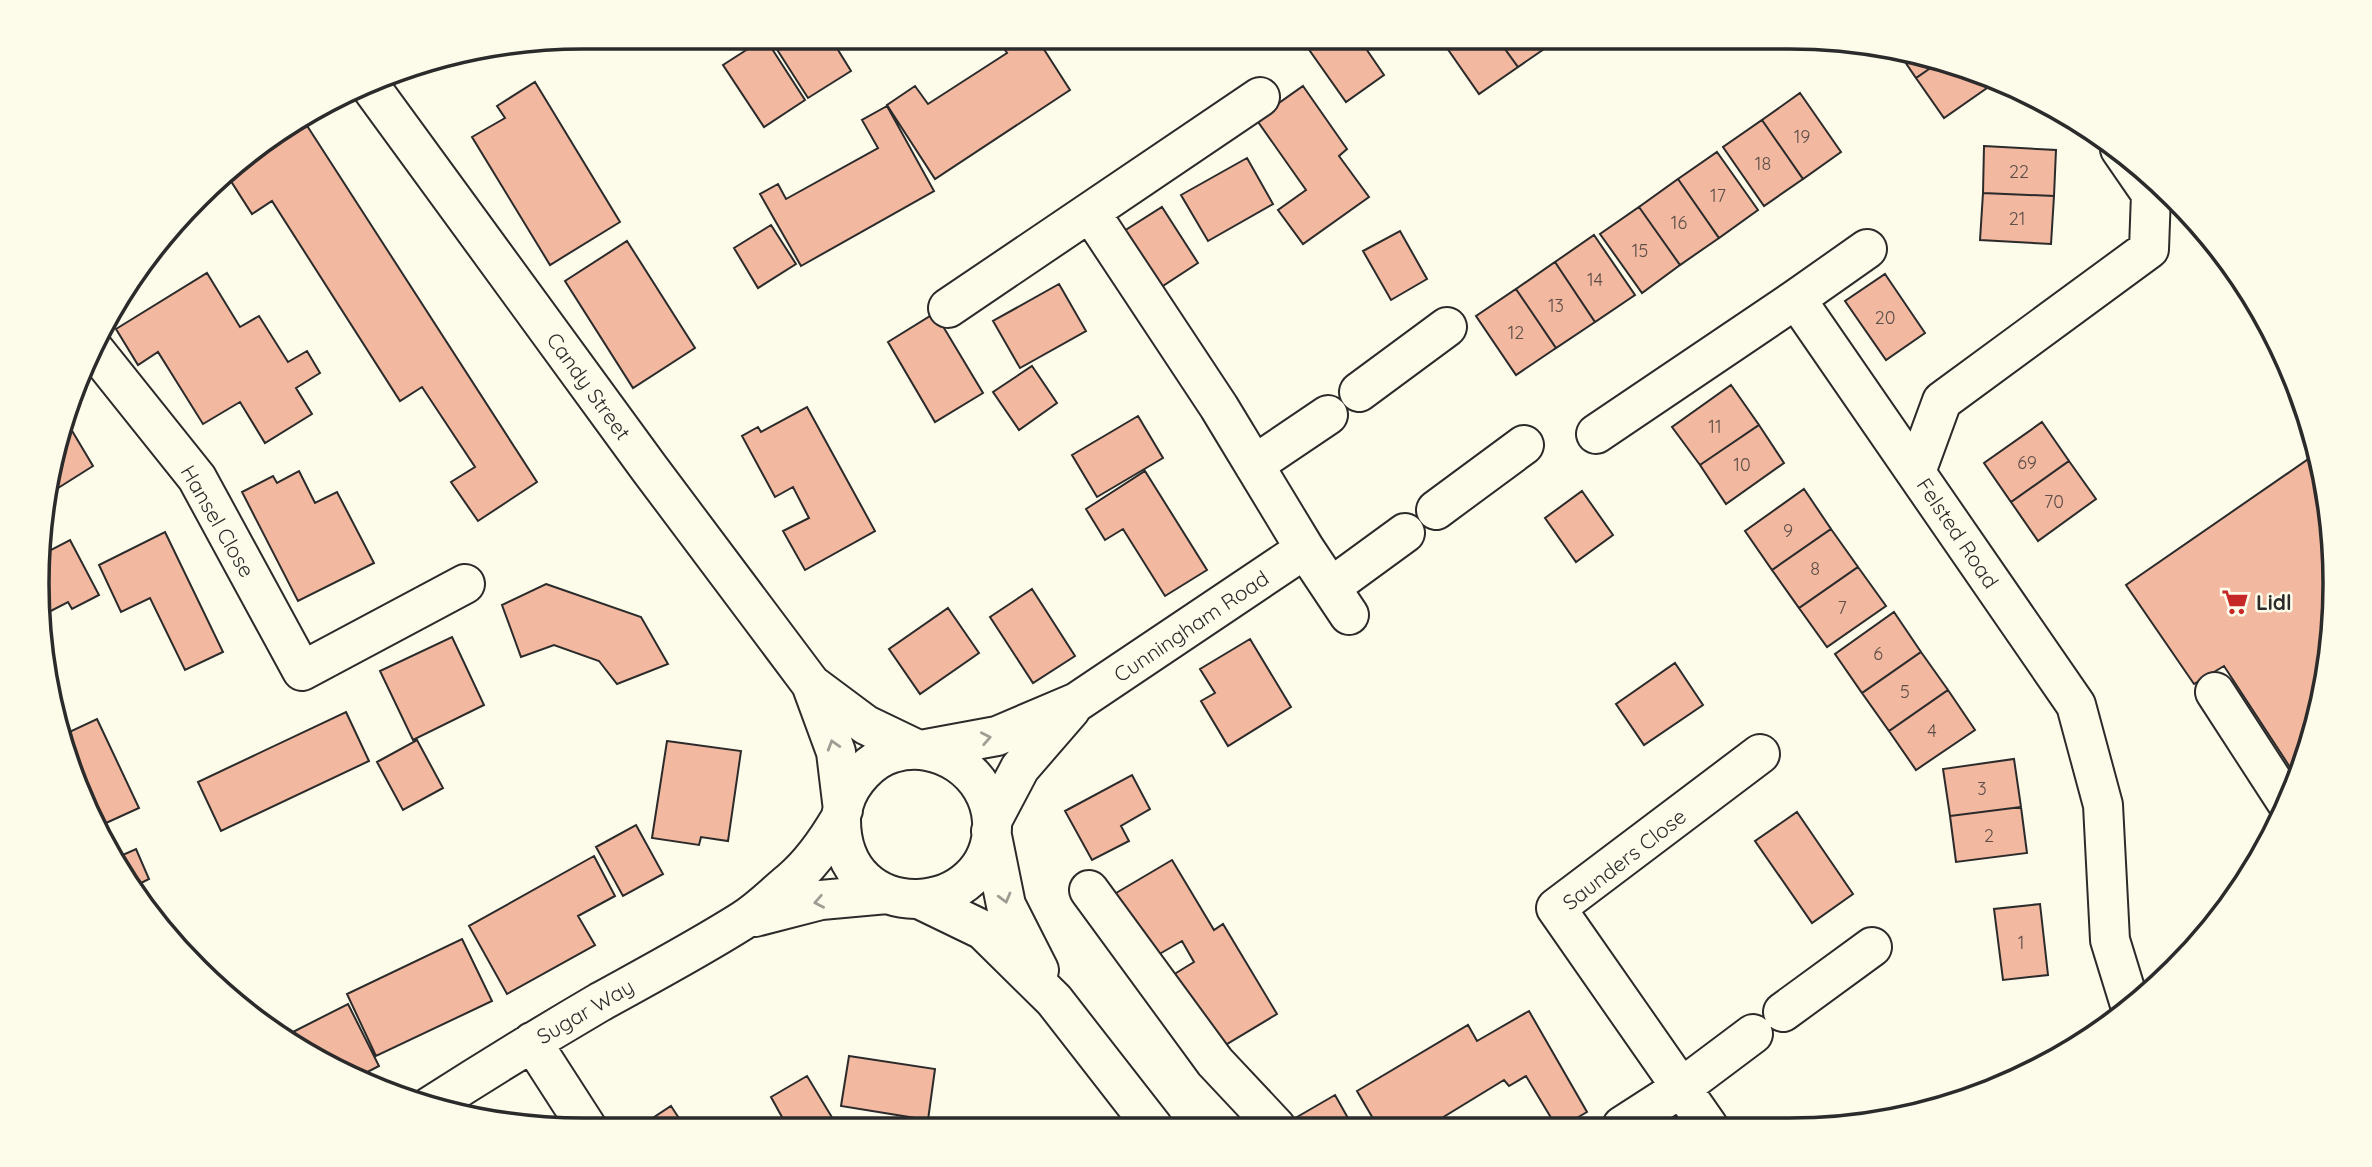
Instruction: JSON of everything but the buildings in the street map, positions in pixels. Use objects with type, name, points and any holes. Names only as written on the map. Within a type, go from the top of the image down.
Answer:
[{"type":"street","name":"Candy Street","points":[[374,92],[635,449],[811,684],[866,725],[917,750]]},
{"type":"street","points":[[948,307],[1260,97]]},
{"type":"street","name":"Felsted Road","points":[[2127,997],[2110,940],[2103,805],[2076,705],[1916,472],[1942,401],[2149,249],[2151,194],[2146,187]]},
{"type":"street","points":[[1090,212],[1219,407],[1305,550],[1340,601],[1405,533]]},
{"type":"street","points":[[1596,434],[1867,249]]},
{"type":"street","points":[[1796,299],[1916,472]]},
{"type":"street","points":[[1359,392],[1447,327]]},
{"type":"street","name":"Hansel Close","points":[[100,357],[197,478],[302,671],[465,584]]},
{"type":"street","points":[[1254,465],[1328,415]]},
{"type":"street","points":[[1436,510],[1524,445]]},
{"type":"street","name":"Cunningham Road","points":[[917,750],[997,736],[1077,702],[1305,550]]},
{"type":"street","name":"Candy Street","points":[[811,684],[836,752],[842,813]]},
{"type":"street","points":[[2215,692],[2280,792]]},
{"type":"street","name":"Cunningham Road","points":[[991,826],[1020,768],[1077,702]]},
{"type":"street","points":[[1054,1000],[1006,905],[989,806],[978,782],[959,763],[939,753],[917,750],[892,753],[873,763],[856,780],[844,802],[842,813],[841,834],[855,871],[870,884],[983,930],[1054,1000],[1145,1118]]},
{"type":"street","name":"Saunders Close","points":[[1702,1118],[1556,908],[1760,754]]},
{"type":"street","name":"Sugar Way","points":[[442,1099],[531,1042],[745,920],[803,870],[842,813]]},
{"type":"street","points":[[904,897],[944,895],[966,882],[981,863],[991,826]]},
{"type":"street","points":[[1089,891],[1215,1062],[1268,1118]]},
{"type":"street","name":"Sugar Way","points":[[745,920],[821,900],[904,897]]},
{"type":"street","points":[[1783,1012],[1872,947]]},
{"type":"street","points":[[1634,1118],[1681,1088],[1753,1034]]},
{"type":"street","points":[[531,1042],[581,1118]]},
{"type":"place","name":"Lidl","points":[[2235,602]]}]
